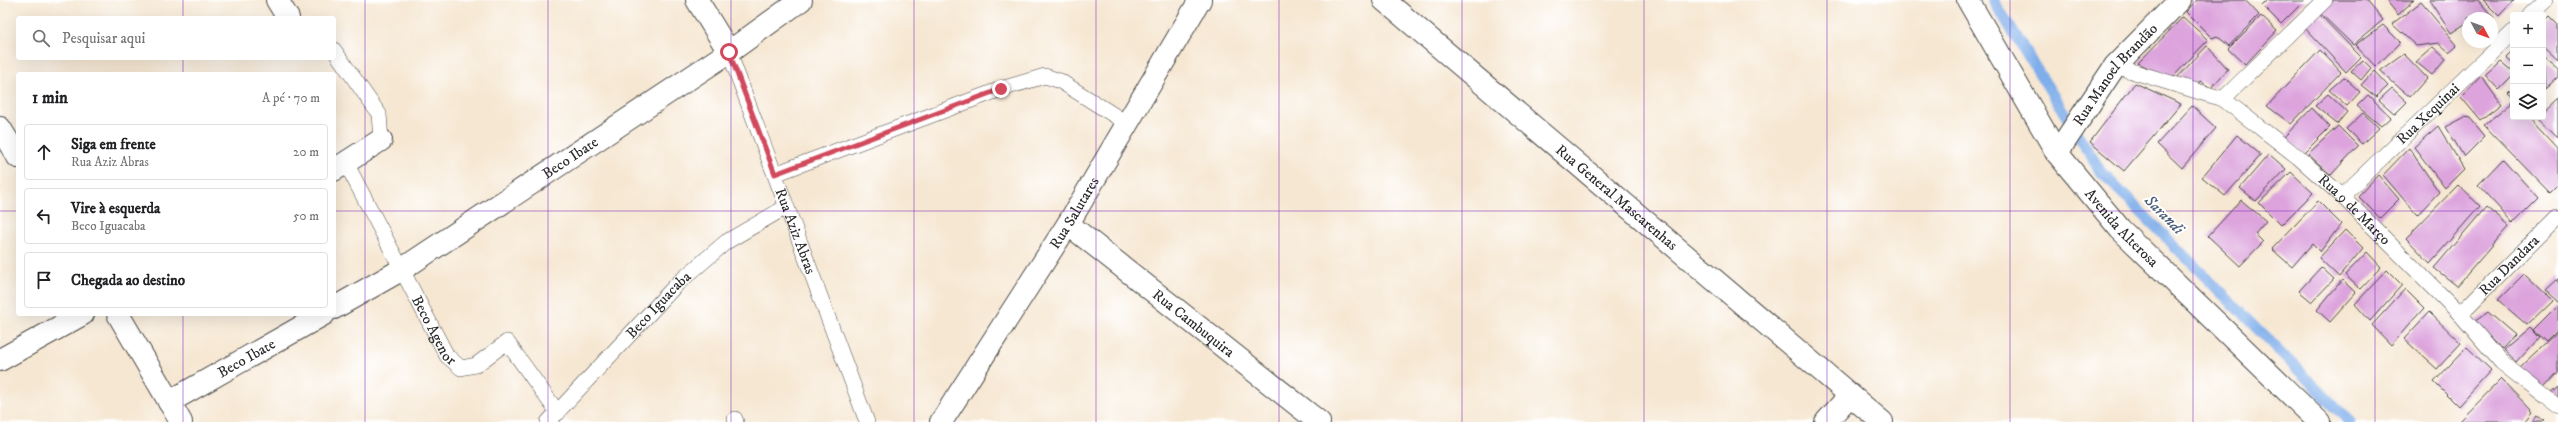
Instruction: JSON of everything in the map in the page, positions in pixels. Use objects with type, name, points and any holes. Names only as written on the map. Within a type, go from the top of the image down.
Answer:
[{"type":"street","points":[[277,0],[287,16]]},
{"type":"street","name":"Rua Aziz Abras","points":[[697,0],[729,52]]},
{"type":"street","name":"Beco Ibate","points":[[336,307],[401,270],[729,52],[801,0]]},
{"type":"street","name":"Rua Salutares","points":[[941,422],[1068,224],[1200,0]]},
{"type":"street","name":"Rua General Mascarenhas","points":[[1384,0],[1882,422]]},
{"type":"street","name":"Avenida Alterosa","points":[[1968,0],[2057,153],[2120,228],[2319,422]]},
{"type":"street","name":"Rua Manoel Brandão","points":[[2057,153],[2115,66],[2180,0]]},
{"type":"street","points":[[0,128],[16,154]]},
{"type":"street","points":[[340,166],[381,140]]},
{"type":"street","name":"Rua Cambuquira","points":[[1068,224],[1319,422]]},
{"type":"street","points":[[0,360],[79,316]]},
{"type":"street","points":[[119,316],[181,422]]},
{"type":"street","name":"Beco Ibate","points":[[169,402],[320,316]]},
{"type":"street","points":[[1826,422],[1850,395]]},
{"type":"lane","points":[[2223,99],[2325,0]]},
{"type":"lane","points":[[2533,12],[2546,0]]},
{"type":"lane","name":"Rua Xequinai","points":[[2342,196],[2510,35]]},
{"type":"lane","name":"Rua Aziz Abras","points":[[729,52],[867,422]]},
{"type":"lane","points":[[336,53],[379,114],[381,140]]},
{"type":"lane","name":"Rua 9 de Março","points":[[2115,66],[2223,99],[2298,157],[2342,196],[2460,314],[2501,362],[2558,407]]},
{"type":"lane","points":[[775,174],[1001,89],[1044,76],[1060,81],[1128,124]]},
{"type":"lane","name":"Beco Agenor","points":[[340,166],[401,270],[447,356],[461,368],[476,365],[507,342],[553,417]]},
{"type":"lane","name":"Beco Iguacaba","points":[[553,417],[677,284],[726,242],[786,207]]},
{"type":"lane","name":"Rua Dandara","points":[[2460,314],[2558,216]]},
{"type":"building","points":[[2197,0],[2245,0],[2259,15],[2229,46],[2217,36],[2212,38],[2186,12]]},
{"type":"building","points":[[2267,0],[2305,0],[2281,24],[2262,5]]},
{"type":"building","points":[[2334,0],[2366,0],[2383,20],[2353,45],[2320,13]]},
{"type":"building","points":[[2386,0],[2414,0],[2398,15]]},
{"type":"building","points":[[2429,0],[2478,0],[2489,12],[2462,12],[2462,26],[2451,33]]},
{"type":"building","points":[[2483,0],[2514,0],[2499,16],[2498,12],[2495,12]]},
{"type":"building","points":[[2421,2],[2457,45],[2449,52],[2439,43],[2416,46],[2392,24]]},
{"type":"building","points":[[2318,13],[2361,57],[2346,72],[2303,26]]},
{"type":"building","points":[[2550,15],[2558,23],[2558,60],[2546,49],[2546,19]]},
{"type":"building","points":[[2261,16],[2277,31],[2245,65],[2228,49]]},
{"type":"building","points":[[2183,17],[2208,40],[2171,79],[2138,63]]},
{"type":"building","points":[[2383,25],[2400,42],[2376,67],[2355,45]]},
{"type":"building","points":[[2207,46],[2228,69],[2211,88],[2200,81],[2192,89],[2173,82]]},
{"type":"building","points":[[2433,47],[2446,59],[2432,75],[2416,62]]},
{"type":"building","points":[[2320,50],[2341,72],[2291,124],[2267,106]]},
{"type":"building","points":[[2404,54],[2427,78],[2410,97],[2380,71]]},
{"type":"building","points":[[2510,54],[2510,61],[2506,58]]},
{"type":"building","points":[[2546,59],[2558,69],[2558,77],[2546,88]]},
{"type":"building","points":[[2363,60],[2371,68],[2361,80],[2351,71]]},
{"type":"building","points":[[2500,61],[2510,69],[2510,79],[2499,90],[2485,75]]},
{"type":"building","points":[[2374,71],[2388,86],[2376,97],[2361,85]]},
{"type":"building","points":[[2481,76],[2501,104],[2480,120],[2461,97]]},
{"type":"building","points":[[2344,77],[2360,92],[2347,106],[2329,90]]},
{"type":"building","points":[[2135,83],[2181,104],[2124,171],[2090,142]]},
{"type":"building","points":[[2392,88],[2407,102],[2395,114],[2379,100]]},
{"type":"building","points":[[2328,94],[2347,112],[2337,124],[2315,106]]},
{"type":"building","points":[[2368,95],[2391,117],[2381,126],[2357,106]]},
{"type":"building","points":[[2558,99],[2558,138],[2539,120],[2546,120],[2546,110]]},
{"type":"building","points":[[2510,103],[2510,120],[2531,120],[2558,149],[2558,185],[2550,193],[2484,125]]},
{"type":"building","points":[[2192,106],[2216,128],[2182,168],[2157,144]]},
{"type":"building","points":[[2312,108],[2330,127],[2303,154],[2284,137]]},
{"type":"building","points":[[2363,113],[2379,128],[2362,144],[2346,129]]},
{"type":"building","points":[[2465,117],[2470,118],[2485,136],[2464,157],[2446,127]]},
{"type":"building","points":[[2338,126],[2358,146],[2331,175],[2308,154]]},
{"type":"building","points":[[2438,126],[2464,169],[2445,188],[2414,147]]},
{"type":"building","points":[[2237,135],[2261,155],[2225,196],[2202,177]]},
{"type":"building","points":[[2409,148],[2439,192],[2417,215],[2383,175]]},
{"type":"building","points":[[2269,154],[2286,169],[2256,201],[2240,188]]},
{"type":"building","points":[[2503,159],[2538,198],[2513,223],[2478,185]]},
{"type":"building","points":[[2291,172],[2313,193],[2281,225],[2259,203]]},
{"type":"building","points":[[2378,175],[2399,199],[2380,218],[2358,196]]},
{"type":"building","points":[[2458,185],[2480,206],[2430,263],[2406,238]]},
{"type":"building","points":[[2241,200],[2266,221],[2255,234],[2263,242],[2240,266],[2208,236]]},
{"type":"building","points":[[2318,201],[2341,224],[2320,252],[2312,244],[2292,267],[2272,249]]},
{"type":"building","points":[[2486,207],[2509,226],[2457,286],[2434,268]]},
{"type":"building","points":[[2345,230],[2363,248],[2339,277],[2319,258]]},
{"type":"building","points":[[2367,252],[2381,267],[2360,289],[2345,275]]},
{"type":"building","points":[[2321,267],[2334,279],[2312,302],[2299,291]]},
{"type":"building","points":[[2387,270],[2402,285],[2370,321],[2355,304]]},
{"type":"building","points":[[2524,274],[2552,301],[2527,325],[2498,300]]},
{"type":"building","points":[[2558,279],[2558,303],[2545,291]]},
{"type":"building","points":[[2342,280],[2356,293],[2330,322],[2317,310]]},
{"type":"building","points":[[2405,289],[2424,308],[2391,345],[2372,325]]},
{"type":"building","points":[[2558,305],[2558,330],[2546,342],[2533,330]]},
{"type":"building","points":[[2429,312],[2461,343],[2437,369],[2404,339]]},
{"type":"building","points":[[2488,312],[2515,335],[2502,349],[2474,322]]},
{"type":"building","points":[[2530,327],[2539,337],[2516,362],[2503,350]]},
{"type":"building","points":[[2558,332],[2558,372],[2544,387],[2520,368]]},
{"type":"building","points":[[2467,347],[2491,370],[2458,406],[2434,382]]},
{"type":"building","points":[[2501,379],[2533,412],[2525,422],[2459,422]]},
{"type":"building","points":[[2558,386],[2558,398],[2551,392]]},
{"type":"building","points":[[2538,416],[2545,422],[2533,422]]},
{"type":"waterway","name":"Sarandi","points":[[1993,0],[2102,173],[2350,422]]},
{"type":"route","points":[[729,52],[775,174],[1001,89]]}]
